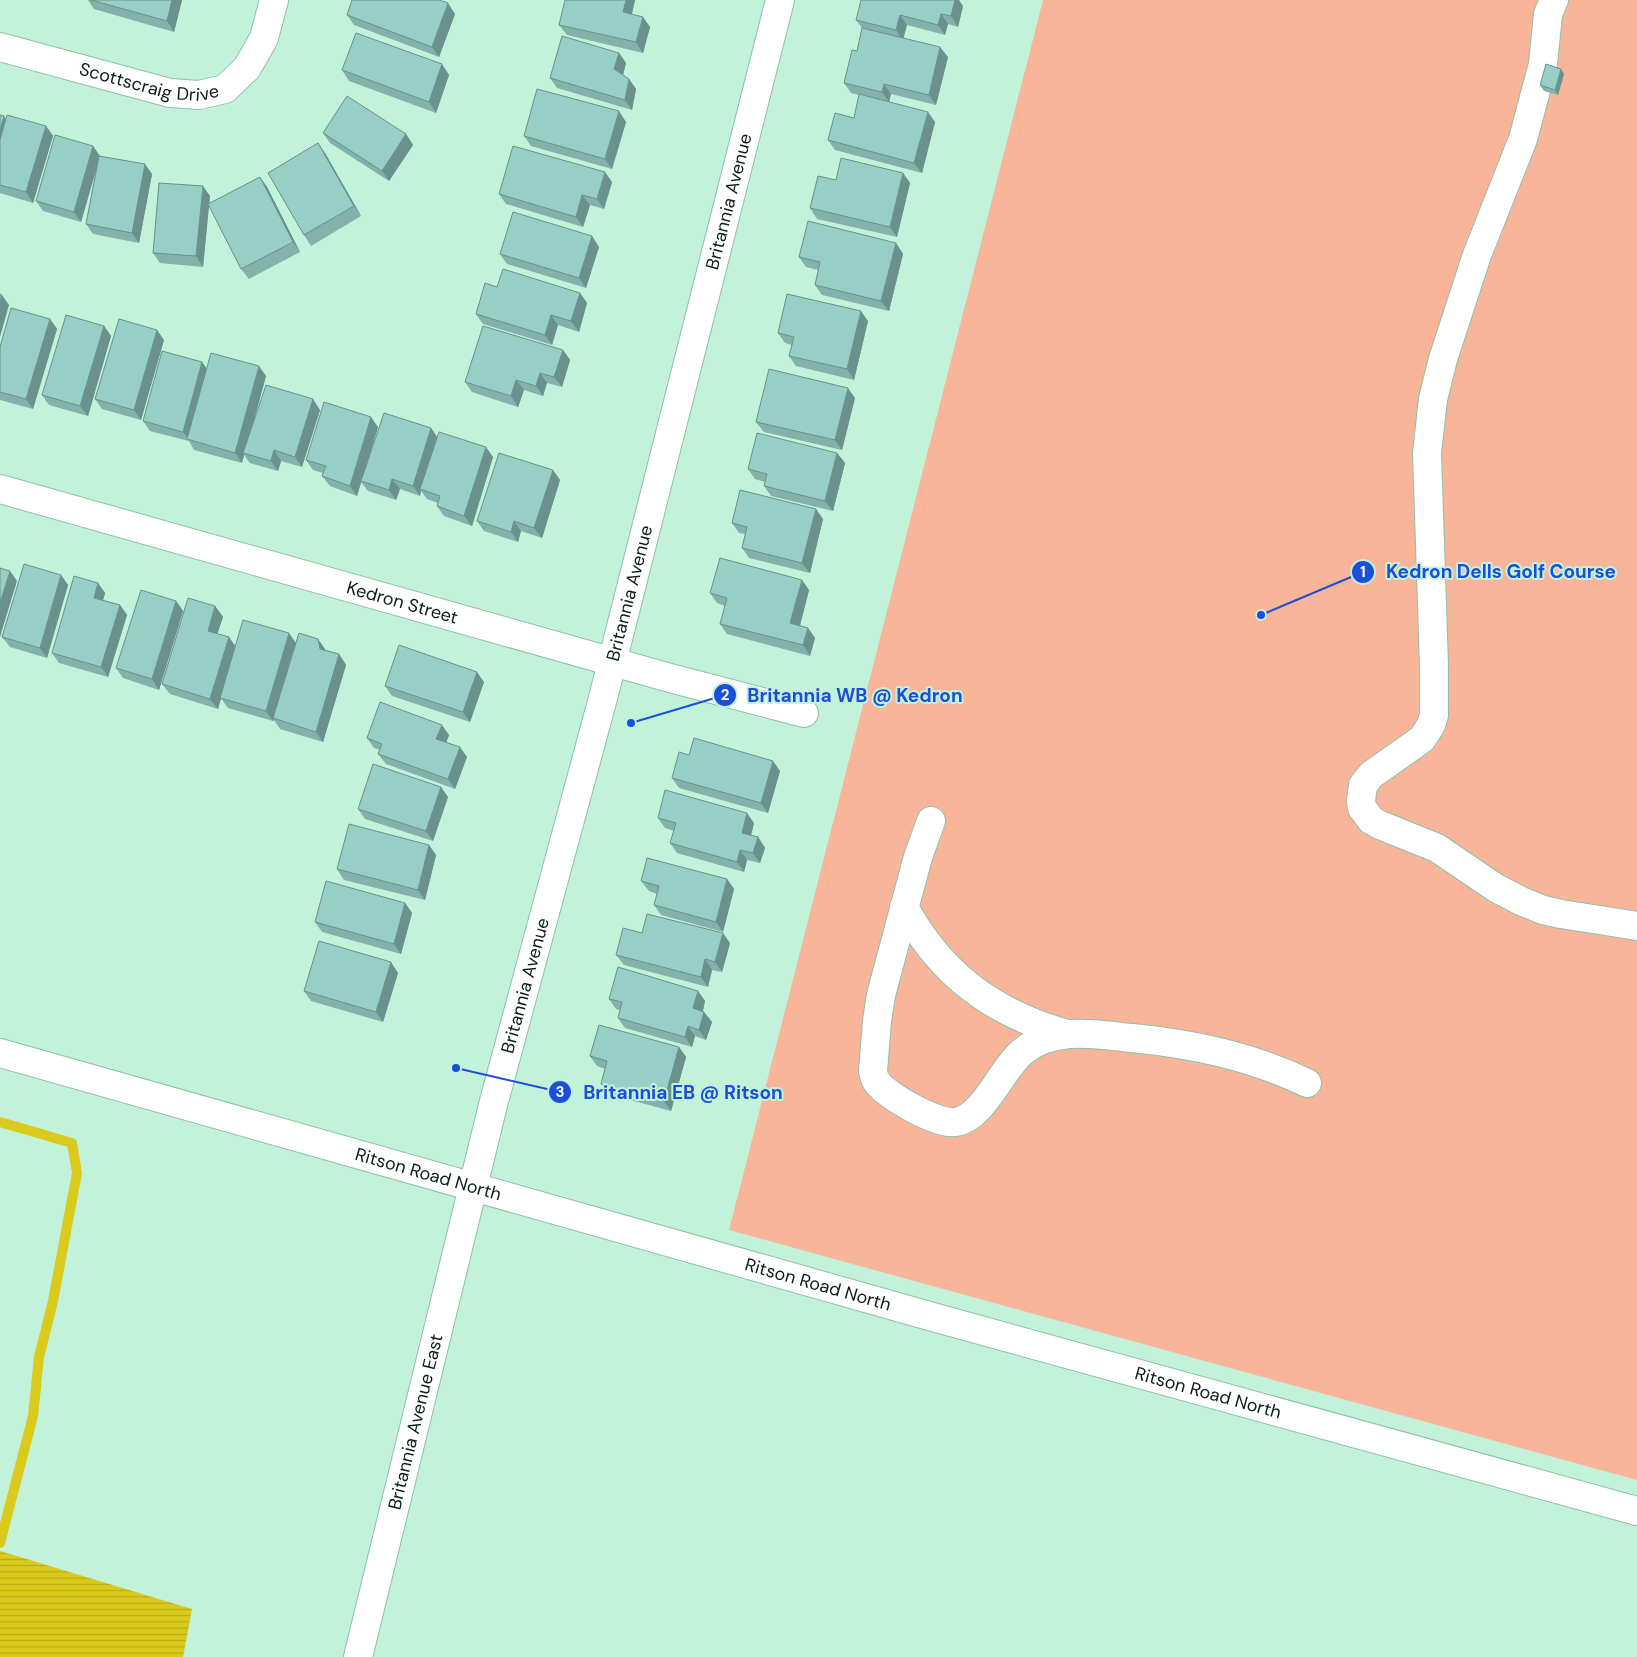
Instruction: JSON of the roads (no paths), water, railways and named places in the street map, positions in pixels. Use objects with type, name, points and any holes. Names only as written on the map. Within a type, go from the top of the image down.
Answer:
[{"type":"street","name":"Scottscraig Drive","points":[[0,47],[170,93],[199,95],[225,89],[247,68],[264,38],[274,0]]},
{"type":"street","name":"Britannia Avenue","points":[[473,1186],[612,661],[780,0]]},
{"type":"street","points":[[1554,0],[1548,14],[1543,64],[1523,139],[1477,256],[1443,359],[1433,399],[1427,453],[1434,715],[1431,725],[1422,739],[1371,775],[1363,785],[1361,801],[1362,808],[1371,820],[1380,826],[1437,848],[1496,888],[1521,901],[1543,910],[1561,914],[1637,926]]},
{"type":"street","name":"Kedron Street","points":[[0,489],[804,713]]},
{"type":"street","points":[[931,820],[904,907],[877,1021],[874,1064],[876,1081],[892,1095],[940,1120],[950,1123],[964,1121],[976,1112],[1003,1074],[1022,1052],[1045,1039],[1067,1034],[1098,1034],[1198,1046],[1234,1055],[1272,1068],[1307,1084]]},
{"type":"street","points":[[904,907],[921,936],[942,961],[970,987],[997,1006],[1067,1034]]},
{"type":"street","name":"Ritson Road North","points":[[0,1053],[940,1319],[1637,1511]]},
{"type":"street","name":"Britannia Avenue East","points":[[358,1657],[473,1186]]},
{"type":"waterway","points":[[0,1122],[72,1143],[77,1173],[53,1301],[39,1357],[33,1416],[0,1543]]},
{"type":"place","name":"Kedron Dells Golf Course","points":[[1261,615]]},
{"type":"place","name":"Britannia WB @ Kedron","points":[[631,723]]},
{"type":"place","name":"Britannia EB @ Ritson","points":[[456,1068]]}]
